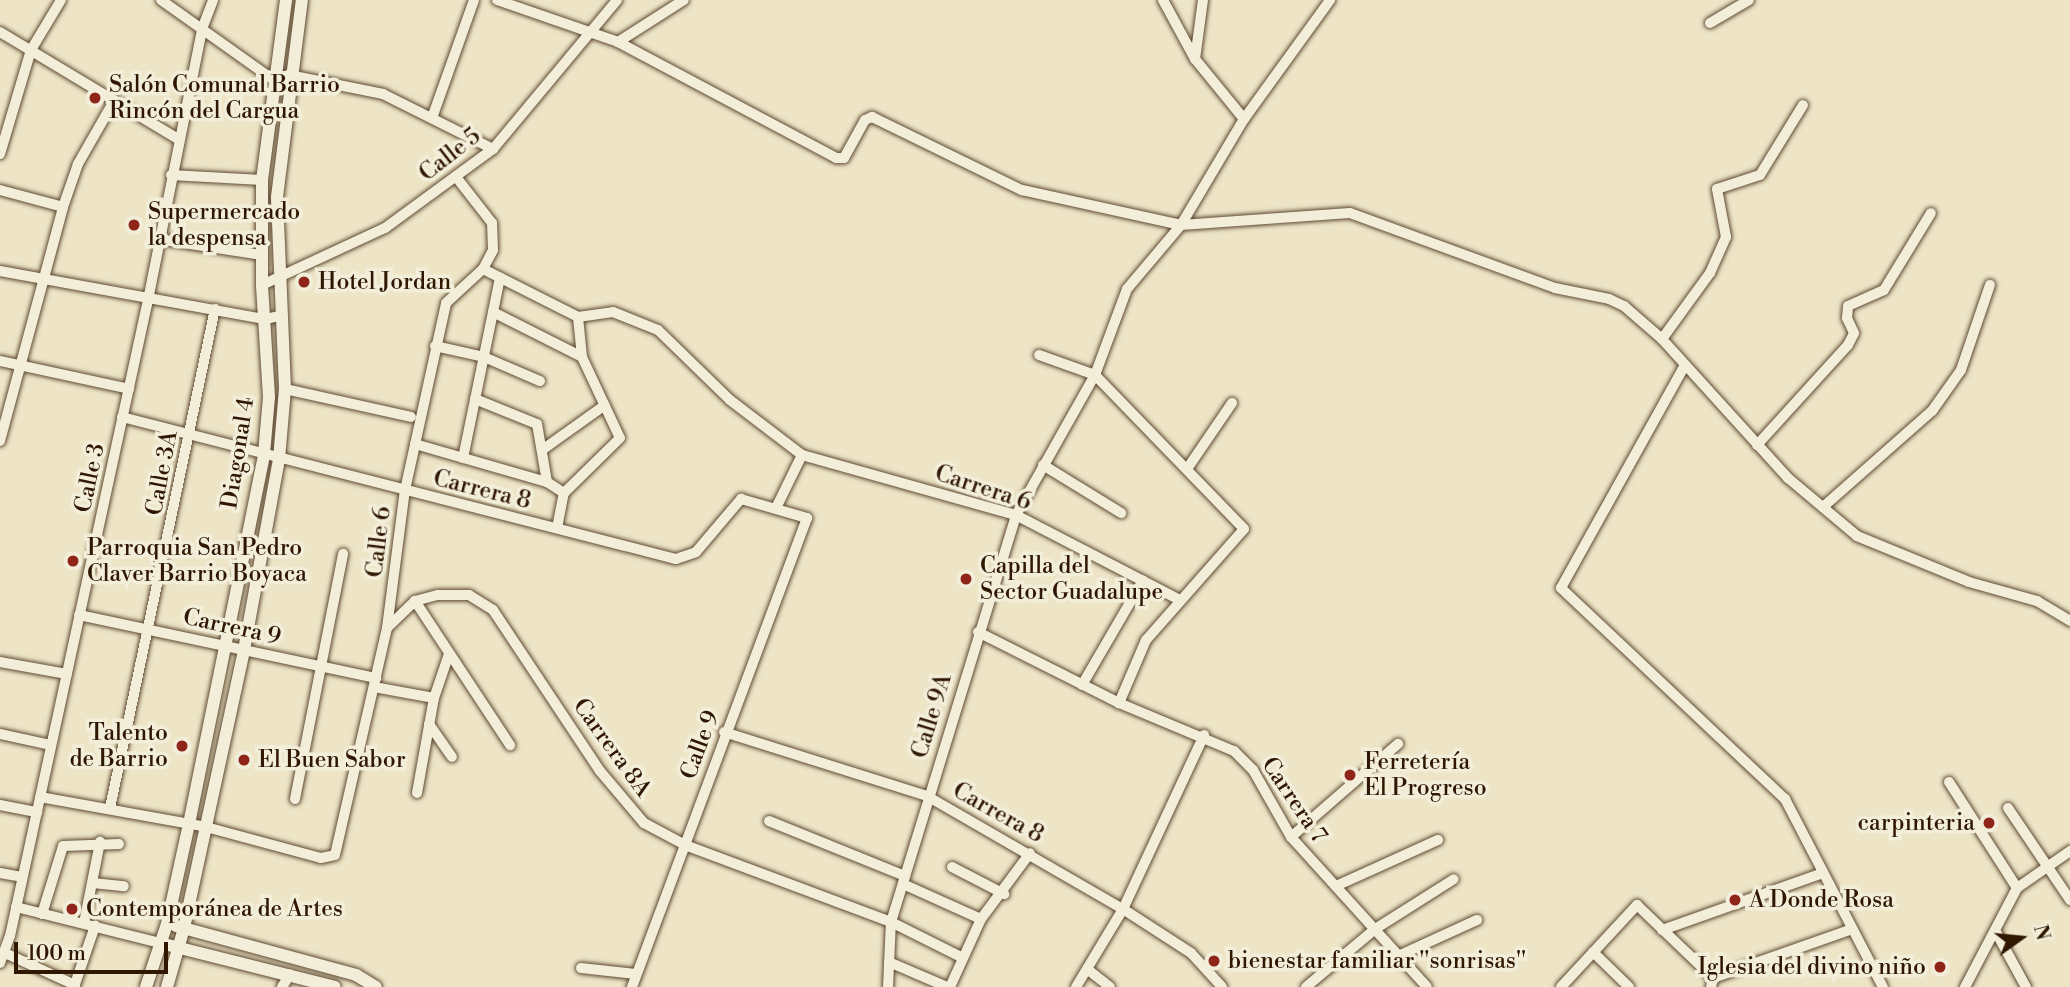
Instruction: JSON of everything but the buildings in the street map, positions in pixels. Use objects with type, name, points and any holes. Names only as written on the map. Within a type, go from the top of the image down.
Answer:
[{"type":"street","points":[[0,153],[31,50],[61,0]]},
{"type":"street","points":[[161,0],[272,79],[289,75],[383,94],[492,149]]},
{"type":"street","name":"Calle 3","points":[[2,958],[5,935],[16,907],[149,295],[158,239],[202,29],[212,0]]},
{"type":"street","name":"Diagonal 4","points":[[146,987],[167,924],[189,824],[222,646],[264,454],[269,397],[261,255],[262,180],[272,79],[285,0]]},
{"type":"street","name":"Diagonal 4","points":[[167,987],[180,947],[244,650],[279,459],[285,389],[279,316],[277,197],[289,75],[302,0]]},
{"type":"street","points":[[432,118],[474,0]]},
{"type":"street","points":[[497,0],[618,42],[840,159],[872,117],[1022,190],[1181,225],[1350,212],[1555,288],[1609,299],[1625,306],[1662,339],[1757,444],[1823,508],[1857,536],[1969,582],[2037,601],[2070,621]]},
{"type":"street","name":"Calle 5","points":[[262,285],[278,280],[384,228],[492,149],[617,0]]},
{"type":"street","points":[[618,42],[684,0]]},
{"type":"street","points":[[1163,0],[1195,59],[1244,119]]},
{"type":"street","points":[[1195,59],[1203,0]]},
{"type":"street","name":"Calle 9A","points":[[888,987],[891,922],[927,796],[1016,515],[1095,375],[1127,289],[1181,225],[1244,119],[1330,0]]},
{"type":"street","points":[[1710,23],[1749,0]]},
{"type":"street","points":[[0,32],[178,139]]},
{"type":"street","points":[[0,441],[17,366],[63,207],[78,164],[114,101]]},
{"type":"street","points":[[1662,339],[1710,273],[1726,237],[1717,189],[1760,175],[1803,105]]},
{"type":"street","points":[[171,175],[262,180]]},
{"type":"street","name":"Calle 6","points":[[206,827],[321,858],[335,855],[387,628],[405,491],[446,303],[483,270],[493,250],[492,223],[456,177]]},
{"type":"street","points":[[0,190],[63,207]]},
{"type":"street","points":[[1757,444],[1848,345],[1854,332],[1847,318],[1848,306],[1884,290],[1931,213]]},
{"type":"street","points":[[158,239],[261,255]]},
{"type":"street","points":[[483,270],[578,317],[613,312],[658,330],[730,400],[802,455],[776,508]]},
{"type":"street","points":[[0,271],[149,295],[264,319],[279,316]]},
{"type":"street","points":[[463,458],[500,278]]},
{"type":"street","points":[[1823,508],[1932,411],[1961,370],[1990,285]]},
{"type":"street","name":"Calle 3A","points":[[110,808],[150,629],[215,309]]},
{"type":"street","points":[[493,312],[582,357]]},
{"type":"street","points":[[557,528],[564,493],[619,435],[582,357],[578,317]]},
{"type":"street","points":[[435,346],[484,357],[540,382]]},
{"type":"street","points":[[1039,355],[1095,375],[1244,529],[1146,639],[1119,703]]},
{"type":"street","points":[[0,361],[128,389]]},
{"type":"street","points":[[1685,365],[1561,588],[1785,799],[1883,987]]},
{"type":"street","points":[[285,389],[411,417]]},
{"type":"street","points":[[475,399],[537,424],[547,482]]},
{"type":"street","points":[[1187,469],[1232,403]]},
{"type":"street","points":[[542,450],[605,404]]},
{"type":"street","name":"Carrera 8","points":[[122,417],[676,559],[696,552],[741,499],[807,518]]},
{"type":"street","points":[[415,444],[547,482],[564,493]]},
{"type":"street","name":"Carrera 6","points":[[802,455],[1016,515],[1181,600]]},
{"type":"street","points":[[1043,465],[1121,513]]},
{"type":"street","name":"Calle 9","points":[[632,987],[724,732],[807,518]]},
{"type":"street","points":[[295,799],[343,554]]},
{"type":"street","points":[[1082,685],[1143,580]]},
{"type":"street","name":"Carrera 8A","points":[[415,601],[438,595],[469,595],[493,610],[600,771],[644,823],[685,845],[891,922],[963,958]]},
{"type":"street","points":[[387,628],[415,601],[510,745]]},
{"type":"street","name":"Carrera 9","points":[[79,615],[321,665],[434,698]]},
{"type":"street","name":"Carrera 7","points":[[978,632],[1119,703],[1204,734],[1234,751],[1253,770],[1291,837],[1427,987]]},
{"type":"street","points":[[417,793],[434,698],[449,653]]},
{"type":"street","points":[[0,662],[67,674]]},
{"type":"street","points":[[429,724],[452,757]]},
{"type":"street","name":"Carrera 8","points":[[724,732],[927,796],[1030,853],[1191,953],[1222,987]]},
{"type":"street","points":[[0,734],[51,745]]},
{"type":"street","points":[[1076,987],[1122,909],[1204,734]]},
{"type":"street","points":[[1291,837],[1398,744]]},
{"type":"street","points":[[1949,782],[2017,888]]},
{"type":"street","points":[[40,797],[206,827]]},
{"type":"street","points":[[0,804],[37,812]]},
{"type":"street","points":[[2008,808],[2070,900]]},
{"type":"street","points":[[769,821],[904,880],[981,919]]},
{"type":"street","points":[[1336,886],[1438,840]]},
{"type":"street","points":[[2,958],[75,986],[90,925],[100,842]]},
{"type":"street","points":[[42,914],[63,846],[100,842],[119,844]]},
{"type":"street","points":[[1965,987],[2017,888],[2070,850]]},
{"type":"street","points":[[889,962],[948,987],[981,919],[1004,894],[1030,853]]},
{"type":"street","points":[[952,867],[1004,894]]},
{"type":"street","points":[[0,873],[22,877]]},
{"type":"street","points":[[1662,930],[1823,873]]},
{"type":"street","points":[[1306,987],[1375,929],[1454,879]]},
{"type":"street","points":[[93,883],[124,886]]},
{"type":"street","points":[[1561,987],[1637,905],[1712,982],[1852,929]]},
{"type":"street","points":[[16,907],[335,987]]},
{"type":"street","points":[[1398,956],[1476,920]]},
{"type":"street","points":[[167,924],[356,975],[376,987]]},
{"type":"street","points":[[1996,932],[2026,987]]},
{"type":"street","points":[[1593,952],[1629,987]]},
{"type":"street","points":[[581,968],[636,974]]},
{"type":"street","points":[[1087,969],[1110,987]]},
{"type":"street","points":[[282,987],[290,974]]},
{"type":"place","name":"Salón Comunal Barrio Rincón del Cargua","points":[[95,98]]},
{"type":"place","name":"Supermercado la despensa","points":[[134,225]]},
{"type":"place","name":"Hotel Jordan","points":[[304,282]]},
{"type":"place","name":"Parroquia San Pedro Claver Barrio Boyaca","points":[[73,561]]},
{"type":"place","name":"Capilla del Sector Guadalupe","points":[[966,579]]},
{"type":"place","name":"Talento de Barrio","points":[[182,746]]},
{"type":"place","name":"El Buen Sabor","points":[[244,760]]},
{"type":"place","name":"Ferretería El Progreso","points":[[1350,775]]},
{"type":"place","name":"carpinteria","points":[[1989,823]]},
{"type":"place","name":"A Donde Rosa","points":[[1735,900]]},
{"type":"place","name":"Contemporánea de Artes","points":[[72,909]]},
{"type":"place","name":"bienestar familiar ''sonrisas''","points":[[1214,961]]},
{"type":"place","name":"Iglesia del divino niño","points":[[1940,967]]}]
